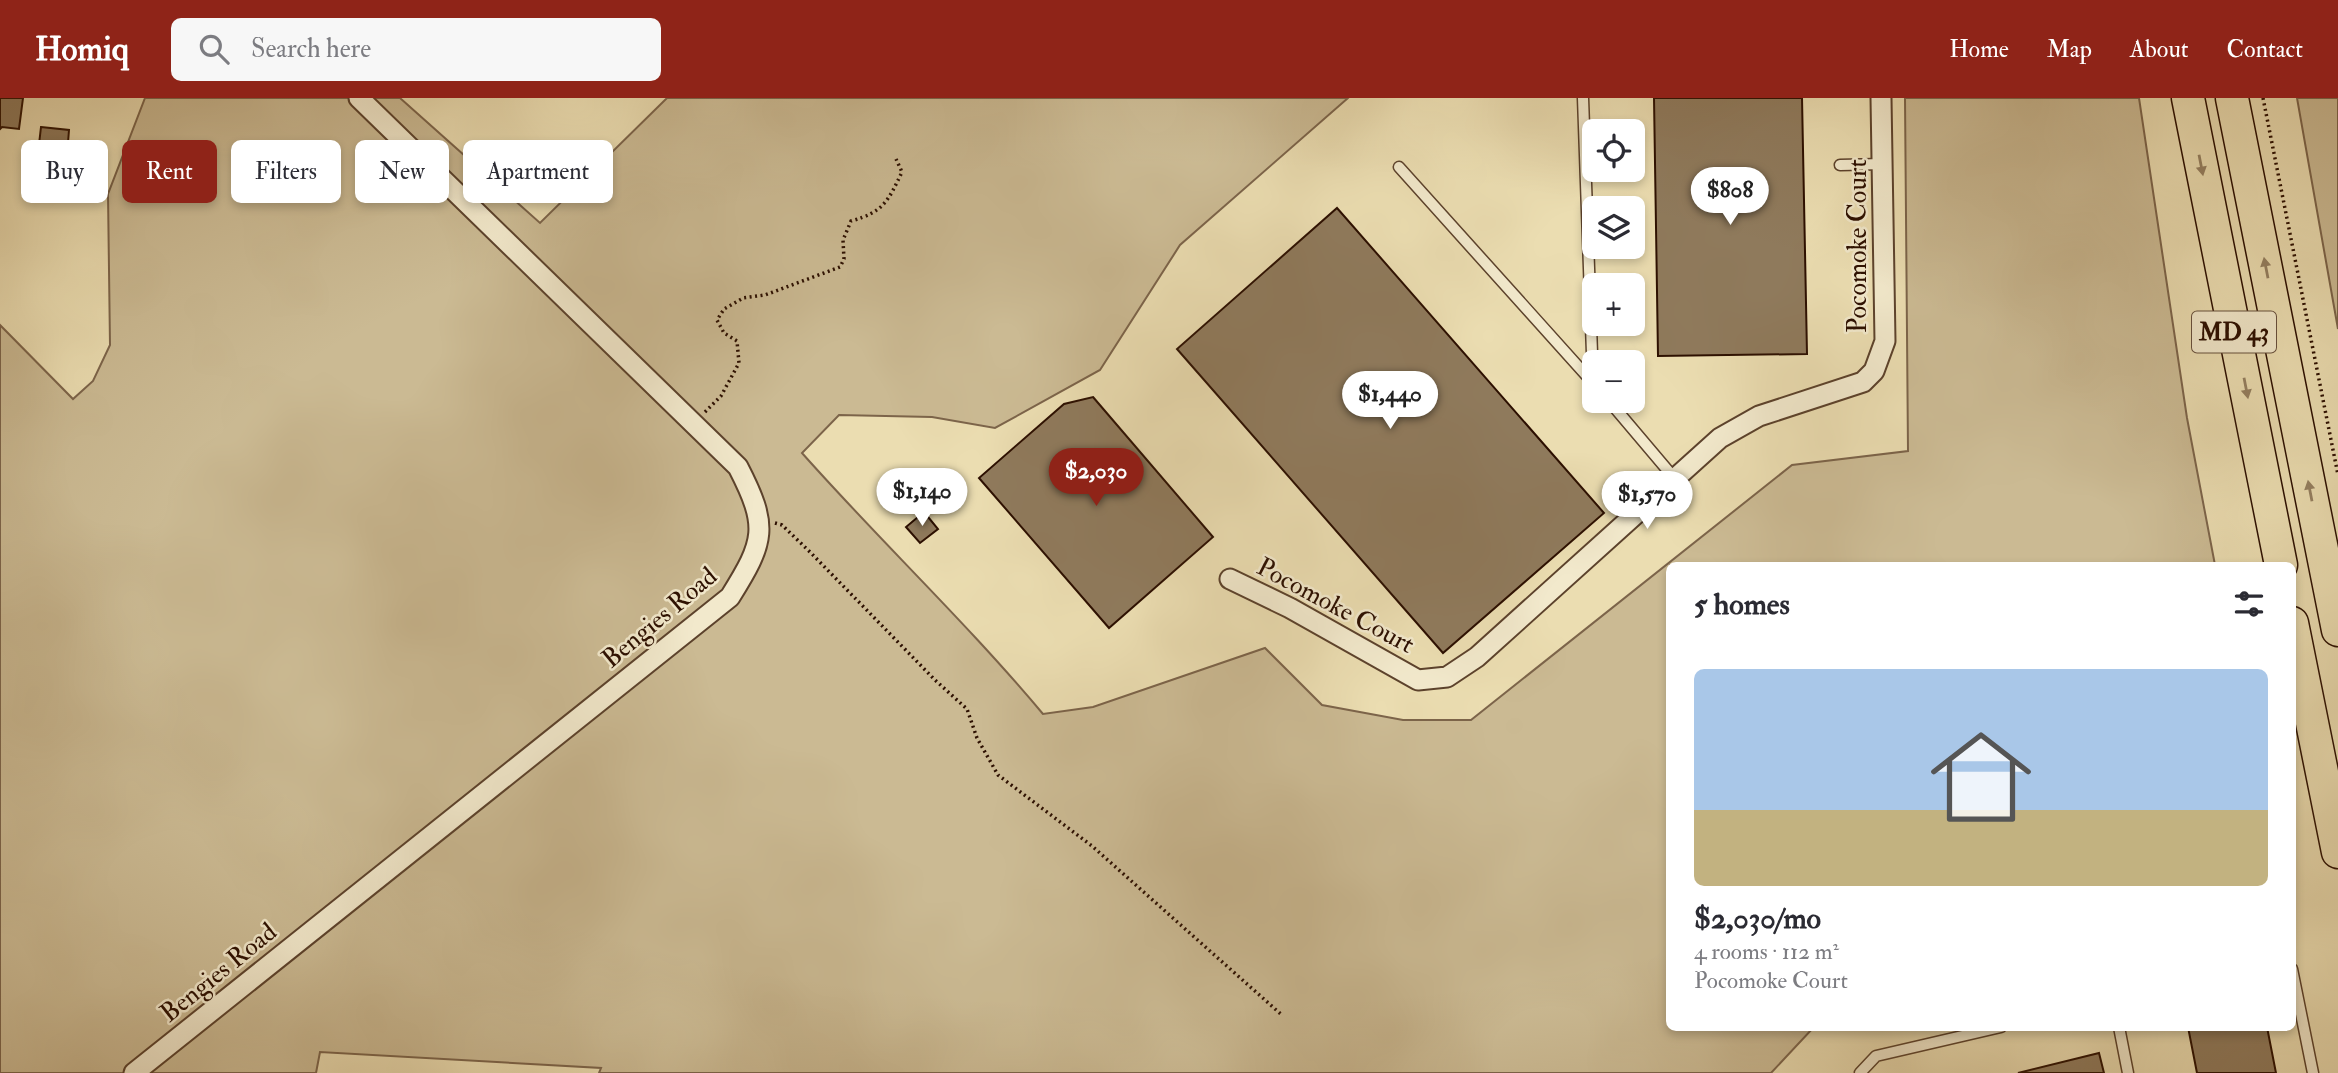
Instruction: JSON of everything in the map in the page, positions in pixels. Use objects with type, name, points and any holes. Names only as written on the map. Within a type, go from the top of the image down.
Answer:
[{"type":"main road","name":"MD 43","points":[[2188,98],[2280,562]]},
{"type":"main road","name":"MD 43","points":[[2232,98],[2338,630]]},
{"type":"main road","points":[[2296,643],[2338,852]]},
{"type":"main road","points":[[2310,711],[2338,791]]},
{"type":"street","points":[[359,98],[738,467],[760,519]]},
{"type":"street","name":"Pocomoke Court","points":[[1230,579],[1290,608],[1418,680],[1447,677],[1477,657],[1720,438],[1759,416],[1863,383],[1874,372],[1885,341],[1881,98]]},
{"type":"street","name":"Bengies Road","points":[[134,1073],[730,597],[753,560],[760,519]]},
{"type":"lane","points":[[1583,98],[1593,350]]},
{"type":"lane","points":[[1840,165],[1883,164]]},
{"type":"lane","points":[[1399,167],[1582,371]]},
{"type":"lane","points":[[1619,413],[1675,479]]},
{"type":"lane","points":[[2296,989],[2313,1073]]},
{"type":"lane","points":[[1860,1073],[1876,1056],[1984,1031]]},
{"type":"lane","points":[[2120,1031],[2128,1073]]},
{"type":"path","points":[[2263,98],[2338,475]]},
{"type":"path","points":[[693,423],[722,396],[739,363],[737,341],[724,333],[717,320],[724,309],[743,298],[765,295],[841,267],[844,259],[843,240],[851,221],[871,215],[888,202],[902,172],[896,159]]},
{"type":"path","points":[[760,519],[782,525],[967,709],[977,738],[998,775],[1092,846],[1283,1016]]},
{"type":"shaded area","points":[[145,98],[400,98],[447,140],[355,140],[355,203],[449,203],[449,142],[463,154],[463,203],[518,203],[540,223],[560,203],[613,203],[613,151],[667,98],[1348,98],[1180,245],[1100,370],[995,428],[932,417],[839,415],[802,453],[984,647],[1043,714],[1093,707],[1265,648],[1322,705],[1403,720],[1471,720],[1666,565],[1666,1031],[1810,1031],[1771,1073],[599,1073],[601,1068],[320,1052],[316,1073],[0,1073],[0,325],[73,399],[93,381],[110,345],[108,194],[122,158],[122,203],[217,203],[217,140],[129,140]]},
{"type":"shaded area","points":[[1905,98],[2139,98],[2187,418],[2214,562],[1670,562],[1792,465],[1908,451]]},
{"type":"shaded area","points":[[2297,98],[2338,98],[2338,329]]},
{"type":"building","points":[[0,98],[23,98],[19,129],[0,129]]},
{"type":"building","points":[[1654,98],[1802,98],[1807,354],[1658,356]]},
{"type":"building","points":[[41,127],[69,130],[68,140],[40,140]]},
{"type":"building","points":[[1337,208],[1604,513],[1443,653],[1177,349]]},
{"type":"building","points":[[1093,397],[1213,537],[1109,628],[979,478],[1064,404]]},
{"type":"building","points":[[924,512],[938,529],[920,543],[906,527]]},
{"type":"building","points":[[2189,1031],[2268,1031],[2276,1073],[2197,1073]]},
{"type":"building","points":[[2099,1053],[2104,1073],[2018,1073]]}]
